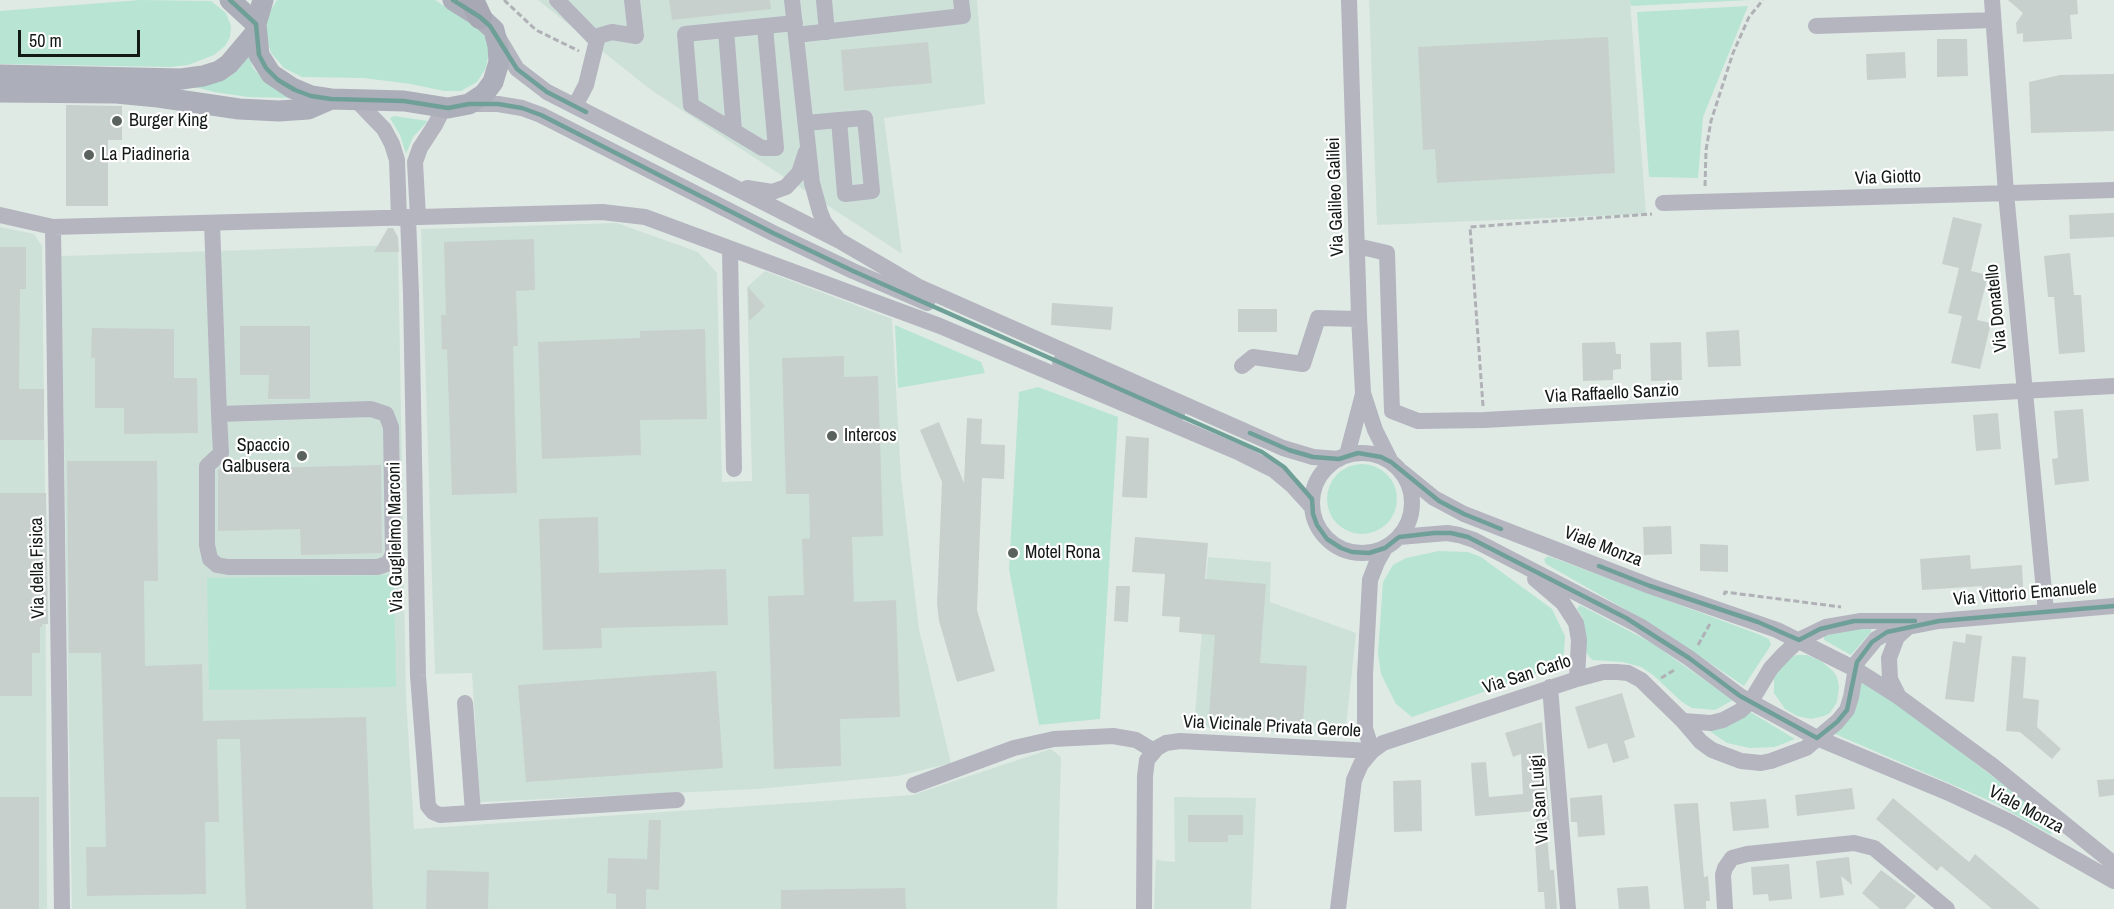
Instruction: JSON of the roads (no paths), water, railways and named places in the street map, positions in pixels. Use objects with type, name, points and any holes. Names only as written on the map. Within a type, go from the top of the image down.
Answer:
[{"type":"main road","points":[[230,0],[256,28]]},
{"type":"main road","points":[[263,0],[256,28],[259,56],[271,74],[300,92],[331,99],[404,100],[455,107],[469,104],[484,94],[495,78],[499,55],[482,15],[453,0]]},
{"type":"main road","points":[[0,75],[182,78],[203,76],[219,71],[229,64],[256,28]]},
{"type":"main road","points":[[0,81],[22,80],[38,75]]},
{"type":"main road","points":[[0,92],[116,93],[239,109],[279,111],[308,110],[331,99]]},
{"type":"street","points":[[557,0],[596,40]]},
{"type":"street","points":[[575,106],[586,85],[598,36],[606,33],[636,36],[632,0]]},
{"type":"street","points":[[792,0],[812,183],[824,222],[840,241]]},
{"type":"street","points":[[824,0],[827,32]]},
{"type":"street","name":"Via Galileo Galilei","points":[[1349,0],[1363,393],[1375,430],[1396,467]]},
{"type":"street","name":"Via Donatello","points":[[1992,0],[2006,193],[2046,612]]},
{"type":"street","points":[[765,27],[776,148],[762,148],[691,105],[685,34],[765,27],[827,32],[962,8]]},
{"type":"street","points":[[482,15],[517,69],[547,92],[840,241],[917,286],[1283,448],[1313,457],[1370,454],[1396,467],[1409,486],[1413,504],[1409,521],[1399,537],[1385,548],[1369,553],[1346,550]]},
{"type":"street","points":[[1816,26],[1993,20]]},
{"type":"street","points":[[726,30],[734,131]]},
{"type":"street","points":[[356,100],[384,129],[392,144],[408,217]]},
{"type":"street","points":[[469,104],[505,105],[541,115],[833,261],[1258,450],[1284,467],[1312,503]]},
{"type":"street","points":[[408,217],[415,162],[420,148],[435,126],[444,107]]},
{"type":"street","points":[[806,123],[839,120],[865,118],[872,191],[845,194],[839,120]]},
{"type":"street","points":[[733,186],[772,192],[786,187],[799,173],[808,143]]},
{"type":"street","name":"Via Giotto","points":[[1663,203],[2114,190]]},
{"type":"street","points":[[0,214],[53,227],[602,212],[652,219],[730,250],[940,326],[1240,453],[1274,470],[1312,503]]},
{"type":"street","name":"Via Guglielmo Marconi","points":[[408,217],[412,305],[418,676],[426,795],[430,810],[436,814],[474,813]]},
{"type":"street","points":[[212,223],[219,414],[221,453],[207,466],[208,553],[213,562],[228,567],[378,567],[389,563],[393,553],[391,427],[386,414],[371,409],[219,414]]},
{"type":"street","name":"Via della Fisica","points":[[53,227],[62,909]]},
{"type":"street","name":"Via Raffaello Sanzio","points":[[1357,246],[1387,253],[1392,411],[1418,421],[1484,420],[2114,386]]},
{"type":"street","points":[[730,250],[734,469]]},
{"type":"street","points":[[1242,366],[1254,357],[1303,364],[1318,318],[1359,319]]},
{"type":"street","name":"Via Galileo Galilei","points":[[1343,457],[1363,393]]},
{"type":"street","points":[[1343,457],[1321,474],[1315,485],[1312,503],[1315,520],[1323,534],[1331,542],[1346,550],[1362,566],[1370,580]]},
{"type":"street","name":"Viale Monza","points":[[1396,467],[1434,498],[1464,514],[1650,586],[1768,626],[1855,669],[1899,697],[1994,766],[2114,864]]},
{"type":"street","name":"Viale Monza","points":[[1399,537],[1434,533],[1459,534],[1511,559],[1652,634],[1751,701],[1817,738],[1949,793],[2010,822],[2114,881]]},
{"type":"street","points":[[1338,909],[1354,780],[1361,764],[1372,751],[1365,728],[1370,580],[1385,548]]},
{"type":"street","points":[[1511,559],[1554,594],[1573,617],[1580,640],[1577,679]]},
{"type":"street","name":"Via Vittorio Emanuele","points":[[1799,640],[1820,629],[1854,621],[1939,621],[2114,606]]},
{"type":"street","name":"Via Vittorio Emanuele","points":[[1855,669],[1863,653],[1876,639],[1887,632],[1939,621]]},
{"type":"street","points":[[1899,697],[1889,675],[1889,658],[1897,637],[1909,627]]},
{"type":"street","points":[[1683,721],[1717,722],[1736,714],[1751,701],[1771,668],[1799,640]]},
{"type":"street","points":[[1817,738],[1837,722],[1847,710],[1855,669]]},
{"type":"street","name":"Via San Carlo","points":[[1372,751],[1396,738],[1603,672],[1622,672],[1633,675],[1683,721],[1701,742],[1729,758],[1761,763],[1780,759],[1806,748],[1817,738]]},
{"type":"street","name":"Via San Luigi","points":[[1551,687],[1568,909]]},
{"type":"street","points":[[465,704],[474,813],[677,800]]},
{"type":"street","points":[[914,785],[1014,748],[1054,739],[1119,737],[1136,740],[1154,751],[1147,760],[1144,776],[1144,909]]},
{"type":"street","name":"Via Vicinale Privata Gerole","points":[[1154,751],[1166,743],[1180,741],[1372,751]]},
{"type":"street","points":[[1725,909],[1723,875],[1732,858],[1747,854],[1854,843],[1874,848],[1936,905]]},
{"type":"place","name":"Burger King","points":[[117,121]]},
{"type":"place","name":"La Piadineria","points":[[89,155]]},
{"type":"place","name":"Intercos","points":[[832,436]]},
{"type":"place","name":"Spaccio Galbusera","points":[[302,456]]},
{"type":"place","name":"Motel Rona","points":[[1013,553]]}]
